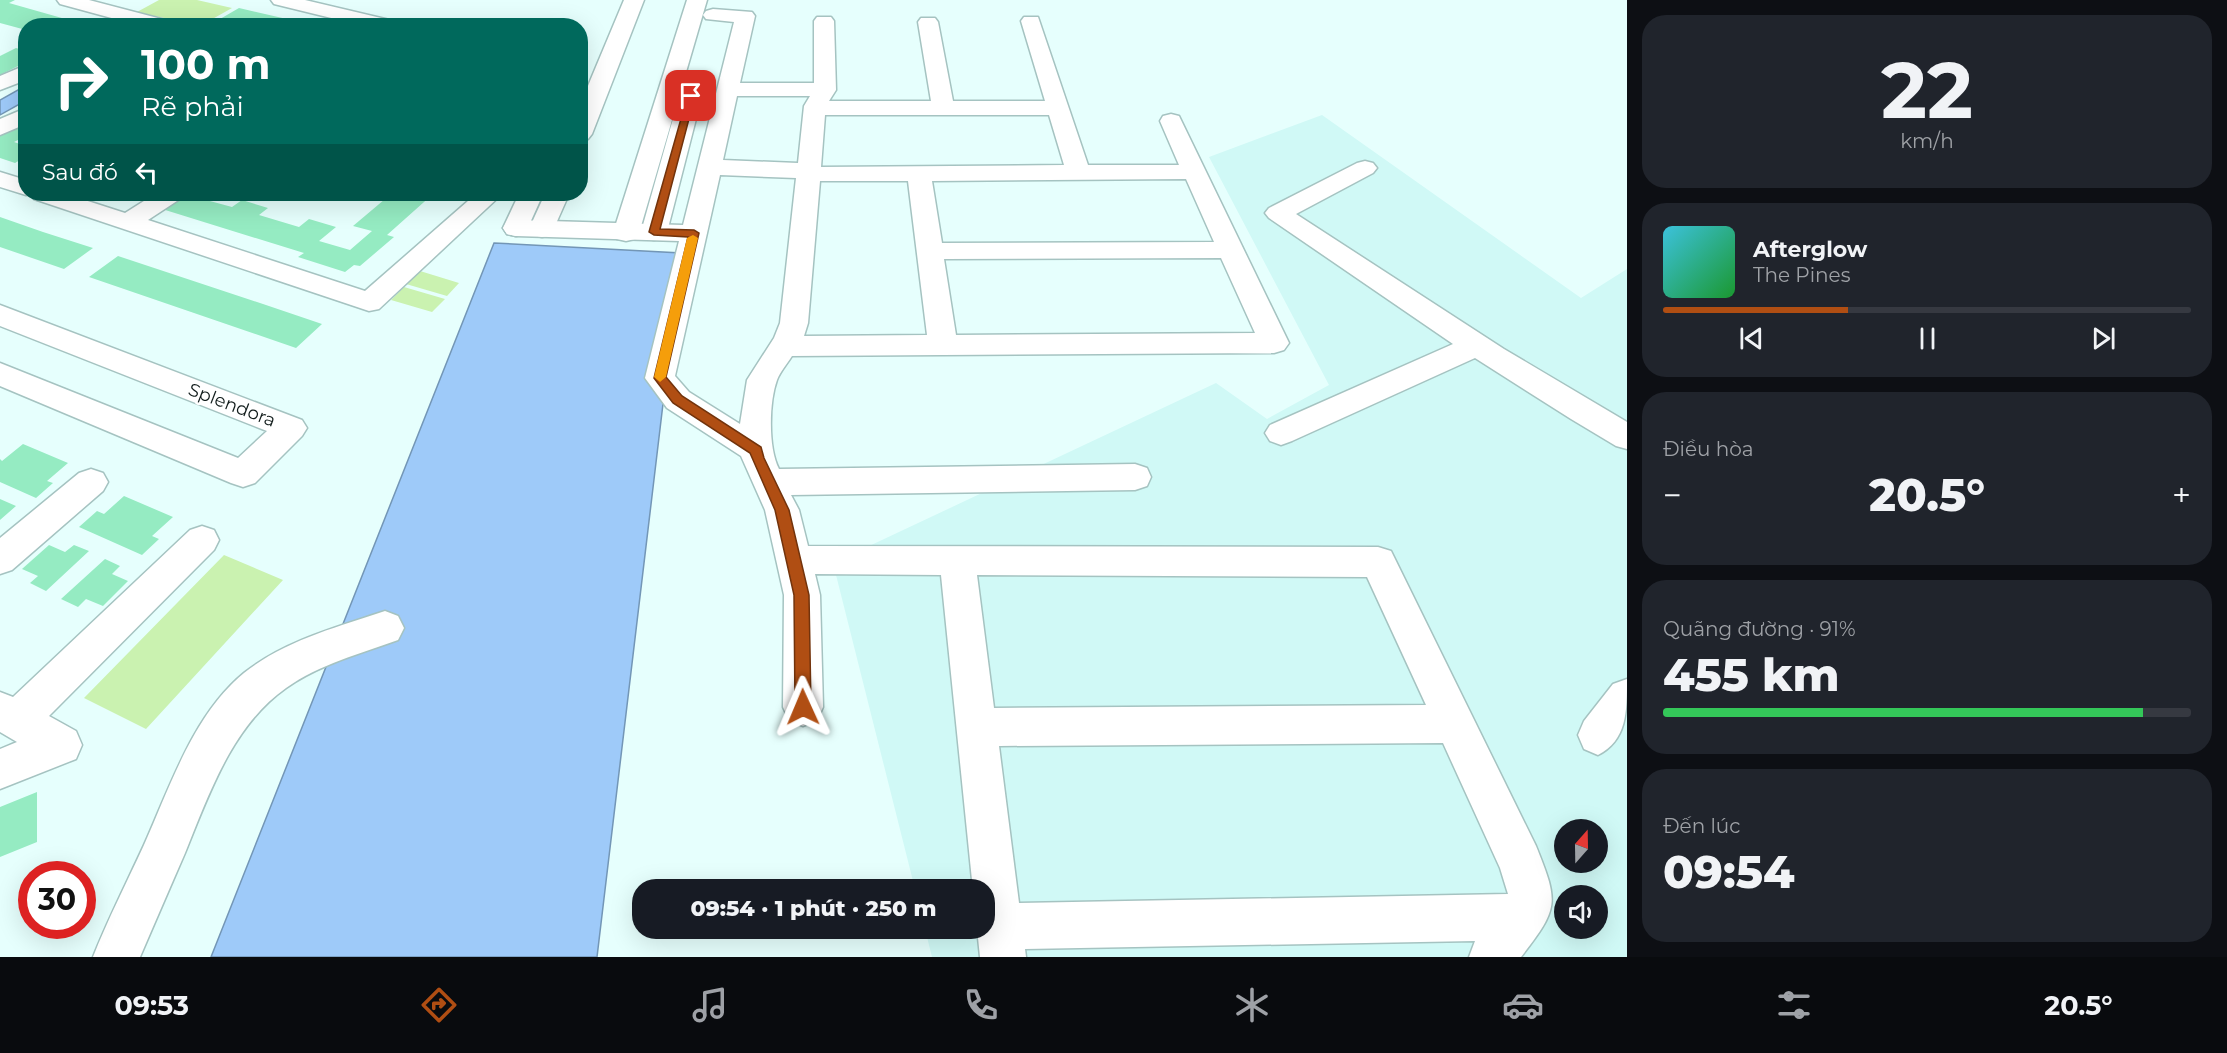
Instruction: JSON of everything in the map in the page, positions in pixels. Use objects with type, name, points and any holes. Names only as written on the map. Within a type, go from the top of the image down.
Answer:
[{"type":"street","points":[[67,0],[115,18]]},
{"type":"street","points":[[281,0],[356,18]]},
{"type":"street","points":[[597,39],[614,0]]},
{"type":"street","points":[[588,114],[634,0]]},
{"type":"street","points":[[640,232],[709,5],[745,16],[660,378],[678,400],[756,450]]},
{"type":"street","points":[[803,707],[802,595],[782,510],[757,458],[756,408],[762,380],[794,323],[808,172],[820,99],[824,21]]},
{"type":"street","points":[[1031,21],[1078,173]]},
{"type":"street","points":[[927,22],[943,108]]},
{"type":"street","points":[[0,84],[18,75]]},
{"type":"street","points":[[728,89],[820,99],[943,108],[1058,108]]},
{"type":"street","points":[[0,128],[18,119]]},
{"type":"street","points":[[783,346],[1274,343],[1171,121]]},
{"type":"street","points":[[709,167],[919,174],[1193,172]]},
{"type":"street","points":[[1365,168],[1278,213],[1475,346],[1627,437]]},
{"type":"street","points":[[919,174],[943,346]]},
{"type":"street","points":[[0,179],[18,185]]},
{"type":"street","points":[[64,201],[369,302],[482,201]]},
{"type":"street","points":[[128,222],[160,201]]},
{"type":"street","points":[[528,201],[516,228],[694,233]]},
{"type":"street","points":[[542,229],[554,201]]},
{"type":"street","points":[[930,251],[1232,250]]},
{"type":"street","name":"Splendora","points":[[0,315],[291,428],[243,474],[0,374]]},
{"type":"street","points":[[1281,433],[1475,346]]},
{"type":"street","points":[[769,482],[1135,477]]},
{"type":"street","points":[[0,559],[91,482]]},
{"type":"street","points":[[0,769],[62,745],[8,716],[202,540]]},
{"type":"street","points":[[813,559],[1378,562],[1520,862],[1530,890],[1532,903],[1492,957]]},
{"type":"street","points":[[957,560],[1001,941],[1523,917]]},
{"type":"street","points":[[116,957],[201,767],[234,711],[256,687],[307,654],[385,628]]},
{"type":"street","points":[[1598,735],[1627,697]]},
{"type":"street","points":[[976,727],[1455,724]]},
{"type":"shaded area","points":[[1322,115],[1581,298],[1627,269],[1627,957],[932,957],[928,939],[995,939],[995,879],[912,879],[833,563],[1216,383],[1267,419],[1329,385],[1209,157]]},
{"type":"green space","points":[[159,0],[197,0],[232,8],[214,18],[164,18],[137,12]]},
{"type":"green space","points":[[420,271],[459,283],[447,296],[406,284]]},
{"type":"green space","points":[[404,287],[445,299],[432,312],[391,300]]},
{"type":"green space","points":[[224,555],[283,580],[146,729],[84,698]]},
{"type":"water","points":[[18,90],[18,105],[0,115],[0,100]]},
{"type":"water","points":[[494,243],[681,253],[597,957],[211,957]]},
{"type":"building","points":[[0,0],[15,0],[9,3],[62,18],[18,18],[18,28],[0,23]]},
{"type":"building","points":[[239,8],[283,18],[222,18]]},
{"type":"building","points":[[18,49],[18,66],[0,75],[0,56]]},
{"type":"building","points":[[18,126],[18,140],[14,142],[18,143],[18,161],[15,163],[0,158],[0,136]]},
{"type":"building","points":[[174,201],[210,201],[232,207],[241,201],[245,201],[268,208],[259,215],[299,227],[309,219],[336,227],[319,241],[350,250],[372,231],[353,226],[383,201],[425,201],[387,235],[394,237],[360,266],[354,265],[345,272],[298,257],[304,253],[162,209]]},
{"type":"building","points":[[0,217],[93,248],[64,269],[0,247]]},
{"type":"building","points":[[118,256],[322,324],[296,348],[89,277]]},
{"type":"building","points":[[23,444],[68,463],[47,481],[53,483],[36,498],[0,482],[0,459],[2,461]]},
{"type":"building","points":[[124,496],[173,517],[152,536],[159,539],[142,555],[79,527],[97,511],[104,514]]},
{"type":"building","points":[[0,499],[16,506],[0,520]]},
{"type":"building","points":[[49,545],[65,552],[74,545],[89,551],[46,591],[30,583],[38,576],[22,569]]},
{"type":"building","points":[[105,559],[120,566],[112,574],[128,581],[103,606],[86,599],[78,607],[61,599]]},
{"type":"building","points":[[37,792],[37,842],[0,857],[0,807]]},
{"type":"slow traffic","points":[[660,377],[693,238]]},
{"type":"route","points":[[691,96],[654,232],[694,233],[660,378],[678,400],[756,450],[757,458],[782,510],[802,595],[803,707]]}]
